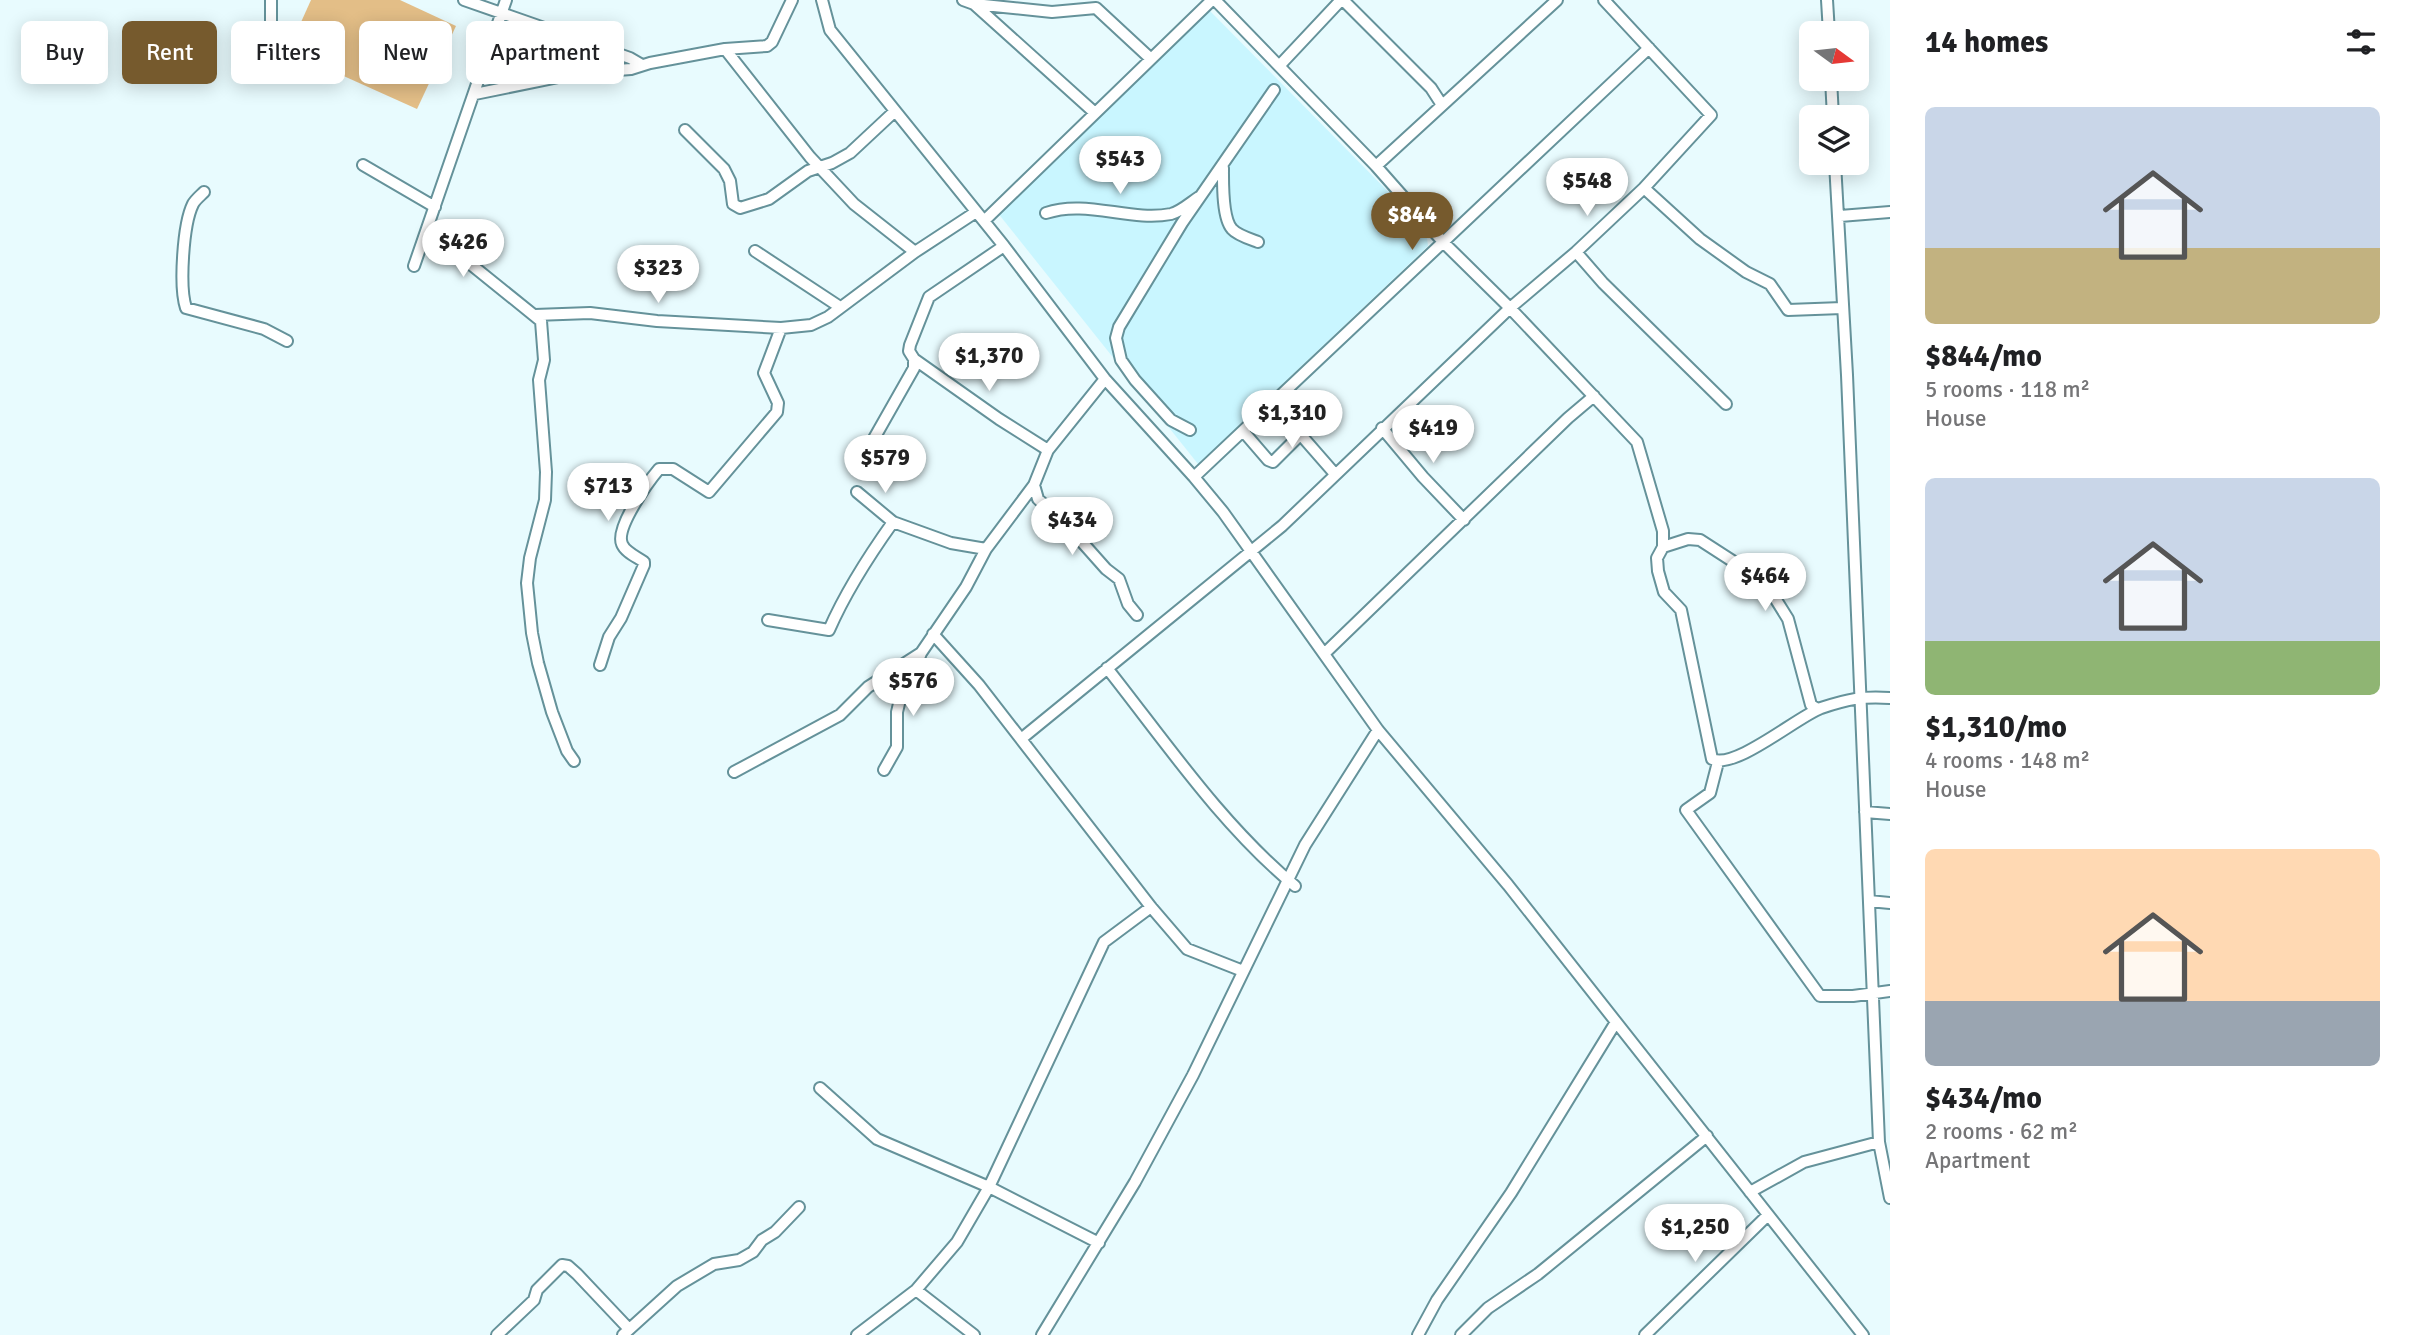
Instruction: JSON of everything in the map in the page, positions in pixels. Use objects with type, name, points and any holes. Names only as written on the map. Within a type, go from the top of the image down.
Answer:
[{"type":"street","points":[[271,0],[271,21]]},
{"type":"street","points":[[464,0],[630,58],[642,65]]},
{"type":"street","points":[[414,266],[506,0]]},
{"type":"street","points":[[475,94],[578,72],[631,68],[725,49],[767,46],[772,42],[793,0]]},
{"type":"street","points":[[822,0],[831,30],[1004,246],[1105,379],[1194,477],[1251,551],[1378,730],[1508,885],[1863,1335]]},
{"type":"street","points":[[535,315],[590,313],[657,321],[780,328],[811,325],[841,307],[915,253],[980,216],[1095,113],[1214,0],[1280,65],[1376,166],[1444,243],[1510,308],[1637,442],[1663,531],[1664,547],[1657,558],[1658,571],[1664,592],[1681,610],[1712,759],[1725,762],[1818,709],[1861,696],[1890,698]]},
{"type":"street","points":[[1280,65],[1342,0],[1431,88],[1442,105]]},
{"type":"street","points":[[1376,166],[1557,0]]},
{"type":"street","points":[[1522,301],[1644,188],[1712,115],[1604,0]]},
{"type":"street","points":[[1817,0],[1829,17]]},
{"type":"street","points":[[1827,0],[1829,21]]},
{"type":"street","points":[[968,2],[1052,12],[1095,4],[1151,59]]},
{"type":"street","points":[[968,2],[1095,113]]},
{"type":"street","points":[[1194,477],[1650,48]]},
{"type":"street","points":[[725,49],[810,157],[854,204],[915,253]]},
{"type":"street","points":[[1190,430],[1171,420],[1135,380],[1121,360],[1116,338],[1119,327],[1182,223],[1274,90]]},
{"type":"street","points":[[685,130],[724,169],[730,181],[733,204],[740,208],[769,200],[808,172],[850,153],[895,111]]},
{"type":"street","points":[[1644,188],[1670,152]]},
{"type":"street","points":[[363,165],[435,207]]},
{"type":"street","points":[[1223,165],[1227,220],[1233,231],[1258,242]]},
{"type":"street","points":[[1836,175],[1879,1142],[1890,1198]]},
{"type":"street","points":[[1644,188],[1700,239],[1746,272],[1770,284],[1788,310],[1842,308]]},
{"type":"street","points":[[204,192],[193,204],[185,235],[182,296],[186,308],[264,329],[287,341]]},
{"type":"street","points":[[1046,214],[1056,210],[1079,210],[1173,214],[1204,194]]},
{"type":"street","points":[[1840,216],[1890,212]]},
{"type":"street","points":[[427,229],[541,321],[544,360],[539,380],[546,472],[545,500],[530,558],[527,583],[538,663],[552,712],[567,751],[574,761]]},
{"type":"street","points":[[1004,246],[929,296],[909,351],[914,359],[1048,450]]},
{"type":"street","points":[[755,251],[841,307]]},
{"type":"street","points":[[1021,738],[1282,526],[1510,308],[1576,252]]},
{"type":"street","points":[[1576,252],[1603,283],[1726,404]]},
{"type":"street","points":[[600,665],[609,637],[621,618],[644,565],[644,562],[624,548],[621,542],[620,536],[629,514],[659,469],[673,469],[709,492],[777,412],[778,403],[764,373],[780,328]]},
{"type":"street","points":[[872,442],[914,368],[914,359]]},
{"type":"street","points":[[884,770],[897,747],[897,712],[902,691],[922,653],[966,587],[986,549],[1034,485],[1048,450],[1105,379]]},
{"type":"street","points":[[1325,653],[1594,396]]},
{"type":"street","points":[[1273,403],[1335,474]]},
{"type":"street","points":[[1382,428],[1464,520]]},
{"type":"street","points":[[1242,431],[1268,460],[1273,462],[1300,435]]},
{"type":"street","points":[[1034,485],[1038,499],[1119,579],[1128,604],[1137,615]]},
{"type":"street","points":[[857,492],[892,522],[951,542],[986,549]]},
{"type":"street","points":[[768,620],[829,630],[860,568],[892,522]]},
{"type":"street","points":[[1664,547],[1688,539],[1700,540],[1765,582],[1788,619],[1811,705],[1818,709]]},
{"type":"street","points":[[933,634],[979,685],[1187,949],[1243,971]]},
{"type":"street","points":[[734,772],[840,715],[868,687],[922,653]]},
{"type":"street","points":[[1108,668],[1220,813],[1265,861],[1292,883]]},
{"type":"street","points":[[1042,1335],[1135,1182],[1193,1075],[1243,971],[1292,883],[1305,845],[1378,730]]},
{"type":"street","points":[[1718,762],[1710,793],[1686,810],[1820,996],[1890,991]]},
{"type":"street","points":[[1865,812],[1890,814]]},
{"type":"street","points":[[1869,901],[1890,903]]},
{"type":"street","points":[[857,1335],[916,1290],[957,1242],[989,1187],[1104,942],[1151,906]]},
{"type":"street","points":[[1418,1335],[1437,1300],[1511,1194],[1616,1022]]},
{"type":"street","points":[[820,1088],[877,1139],[989,1187],[1099,1242]]},
{"type":"street","points":[[1461,1335],[1488,1308],[1538,1274],[1707,1136]]},
{"type":"street","points":[[1750,1192],[1804,1163],[1879,1142]]},
{"type":"street","points":[[497,1335],[534,1300],[537,1290],[562,1265],[568,1266],[577,1274],[626,1332],[677,1286],[715,1264],[739,1260],[752,1252],[799,1207]]},
{"type":"street","points":[[1645,1335],[1768,1215]]},
{"type":"street","points":[[916,1290],[974,1335]]},
{"type":"shaded area","points":[[311,0],[400,0],[445,21],[359,21],[359,83],[345,77],[345,21],[302,21]]},
{"type":"shaded area","points":[[1210,11],[1426,230],[1428,246],[1198,464],[997,212]]},
{"type":"shaded area","points":[[361,84],[429,84],[417,109]]}]
